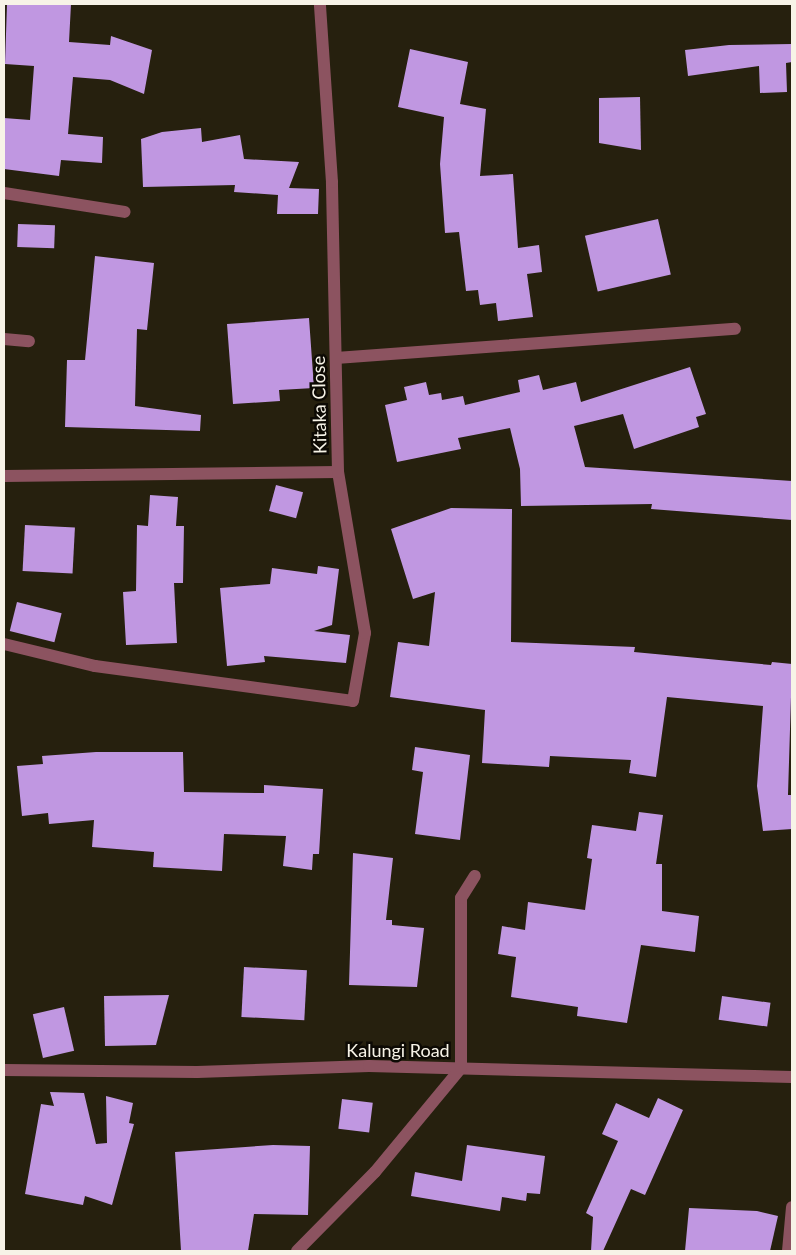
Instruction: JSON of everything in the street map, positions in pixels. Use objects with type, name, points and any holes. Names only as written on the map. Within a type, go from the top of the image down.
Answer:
[{"type":"street","name":"Kitaka Close","points":[[4,476],[338,472],[332,182],[320,4]]},
{"type":"street","points":[[4,193],[125,212]]},
{"type":"street","points":[[336,358],[735,329]]},
{"type":"street","points":[[4,339],[29,341]]},
{"type":"street","points":[[4,644],[96,666],[353,701],[365,633],[338,472]]},
{"type":"street","points":[[297,1251],[375,1172],[461,1068],[461,898],[475,876]]},
{"type":"street","name":"Kalungi Road","points":[[4,1070],[461,1068],[792,1077]]},
{"type":"street","points":[[788,1251],[792,1207]]},
{"type":"building","points":[[7,4],[71,4],[69,42],[110,45],[111,36],[152,50],[144,94],[110,80],[73,77],[68,134],[103,137],[102,163],[61,160],[59,176],[4,169],[4,118],[30,120],[34,66],[5,64]]},
{"type":"building","points":[[792,44],[792,62],[786,63],[787,92],[760,93],[759,66],[688,76],[685,50],[729,45]]},
{"type":"building","points":[[410,49],[468,62],[460,104],[486,109],[480,176],[513,174],[518,248],[539,245],[542,272],[527,274],[533,317],[498,321],[496,303],[480,305],[478,290],[466,291],[459,232],[445,233],[440,164],[444,117],[398,107]]},
{"type":"building","points":[[640,97],[641,150],[599,143],[599,98]]},
{"type":"building","points":[[201,128],[202,142],[240,135],[244,159],[299,162],[289,188],[319,189],[318,214],[277,214],[278,195],[234,192],[235,185],[143,187],[141,139],[162,132]]},
{"type":"building","points":[[658,219],[671,275],[598,291],[585,236]]},
{"type":"building","points":[[18,224],[55,225],[54,248],[17,247]]},
{"type":"building","points":[[95,256],[154,263],[147,330],[137,329],[135,406],[201,415],[200,431],[65,427],[67,360],[85,360]]},
{"type":"building","points":[[309,318],[314,388],[279,390],[280,401],[233,404],[227,324]]},
{"type":"building","points":[[690,367],[706,414],[696,417],[699,427],[634,449],[623,414],[574,426],[585,467],[792,481],[792,520],[651,509],[652,504],[521,506],[520,469],[510,428],[458,438],[461,449],[397,462],[385,405],[407,400],[404,387],[426,382],[429,395],[441,393],[442,400],[463,396],[465,405],[520,392],[518,380],[539,375],[543,390],[576,382],[581,402]]},
{"type":"building","points":[[276,485],[303,492],[296,518],[269,511]]},
{"type":"building","points":[[150,495],[178,497],[176,526],[184,526],[183,583],[174,583],[177,643],[126,645],[123,592],[136,591],[137,525],[148,526]]},
{"type":"building","points":[[451,508],[512,509],[511,642],[635,647],[634,652],[771,665],[772,662],[792,664],[788,795],[792,795],[792,829],[763,831],[757,786],[763,706],[667,697],[656,777],[629,773],[631,760],[550,756],[549,767],[482,763],[485,710],[390,697],[398,642],[429,646],[435,592],[413,599],[391,529]]},
{"type":"building","points":[[25,525],[75,528],[73,574],[23,571]]},
{"type":"building","points":[[318,566],[339,569],[332,625],[314,631],[350,635],[346,663],[264,656],[265,662],[227,666],[220,588],[270,584],[272,568],[317,574]]},
{"type":"building","points":[[17,602],[62,613],[54,642],[10,631]]},
{"type":"building","points":[[415,747],[470,755],[460,840],[415,834],[423,772],[412,770]]},
{"type":"building","points":[[96,752],[183,752],[184,792],[264,793],[264,785],[323,789],[319,854],[313,854],[312,870],[283,866],[286,836],[224,834],[222,871],[153,867],[154,852],[92,847],[94,820],[49,824],[48,813],[22,816],[17,766],[43,764],[42,756]]},
{"type":"building","points":[[639,812],[663,815],[656,864],[662,864],[662,911],[699,916],[695,952],[641,945],[627,1023],[577,1016],[578,1007],[511,997],[516,957],[498,954],[502,926],[525,930],[528,902],[585,910],[592,859],[587,858],[592,825],[636,831]]},
{"type":"building","points":[[353,853],[393,858],[386,920],[392,920],[392,925],[424,928],[417,987],[349,985]]},
{"type":"building","points":[[244,967],[307,970],[304,1020],[241,1017]]},
{"type":"building","points":[[169,995],[156,1045],[105,1046],[104,996]]},
{"type":"building","points":[[722,996],[771,1003],[767,1027],[719,1020]]},
{"type":"building","points":[[64,1007],[74,1051],[43,1058],[33,1014]]},
{"type":"building","points":[[50,1092],[84,1093],[96,1144],[107,1143],[106,1096],[133,1103],[129,1123],[134,1124],[112,1205],[85,1196],[83,1205],[25,1194],[41,1104],[54,1106]]},
{"type":"building","points":[[658,1098],[683,1110],[645,1195],[631,1189],[603,1251],[591,1251],[593,1217],[586,1213],[618,1141],[602,1134],[616,1103],[649,1118]]},
{"type":"building","points":[[342,1099],[373,1103],[369,1133],[338,1129]]},
{"type":"building","points":[[273,1145],[310,1146],[308,1215],[254,1214],[248,1251],[181,1251],[175,1152]]},
{"type":"building","points":[[467,1145],[545,1156],[540,1194],[527,1193],[526,1201],[502,1197],[500,1211],[411,1196],[415,1172],[462,1181]]},
{"type":"building","points":[[689,1208],[757,1211],[778,1216],[770,1251],[685,1251]]}]
